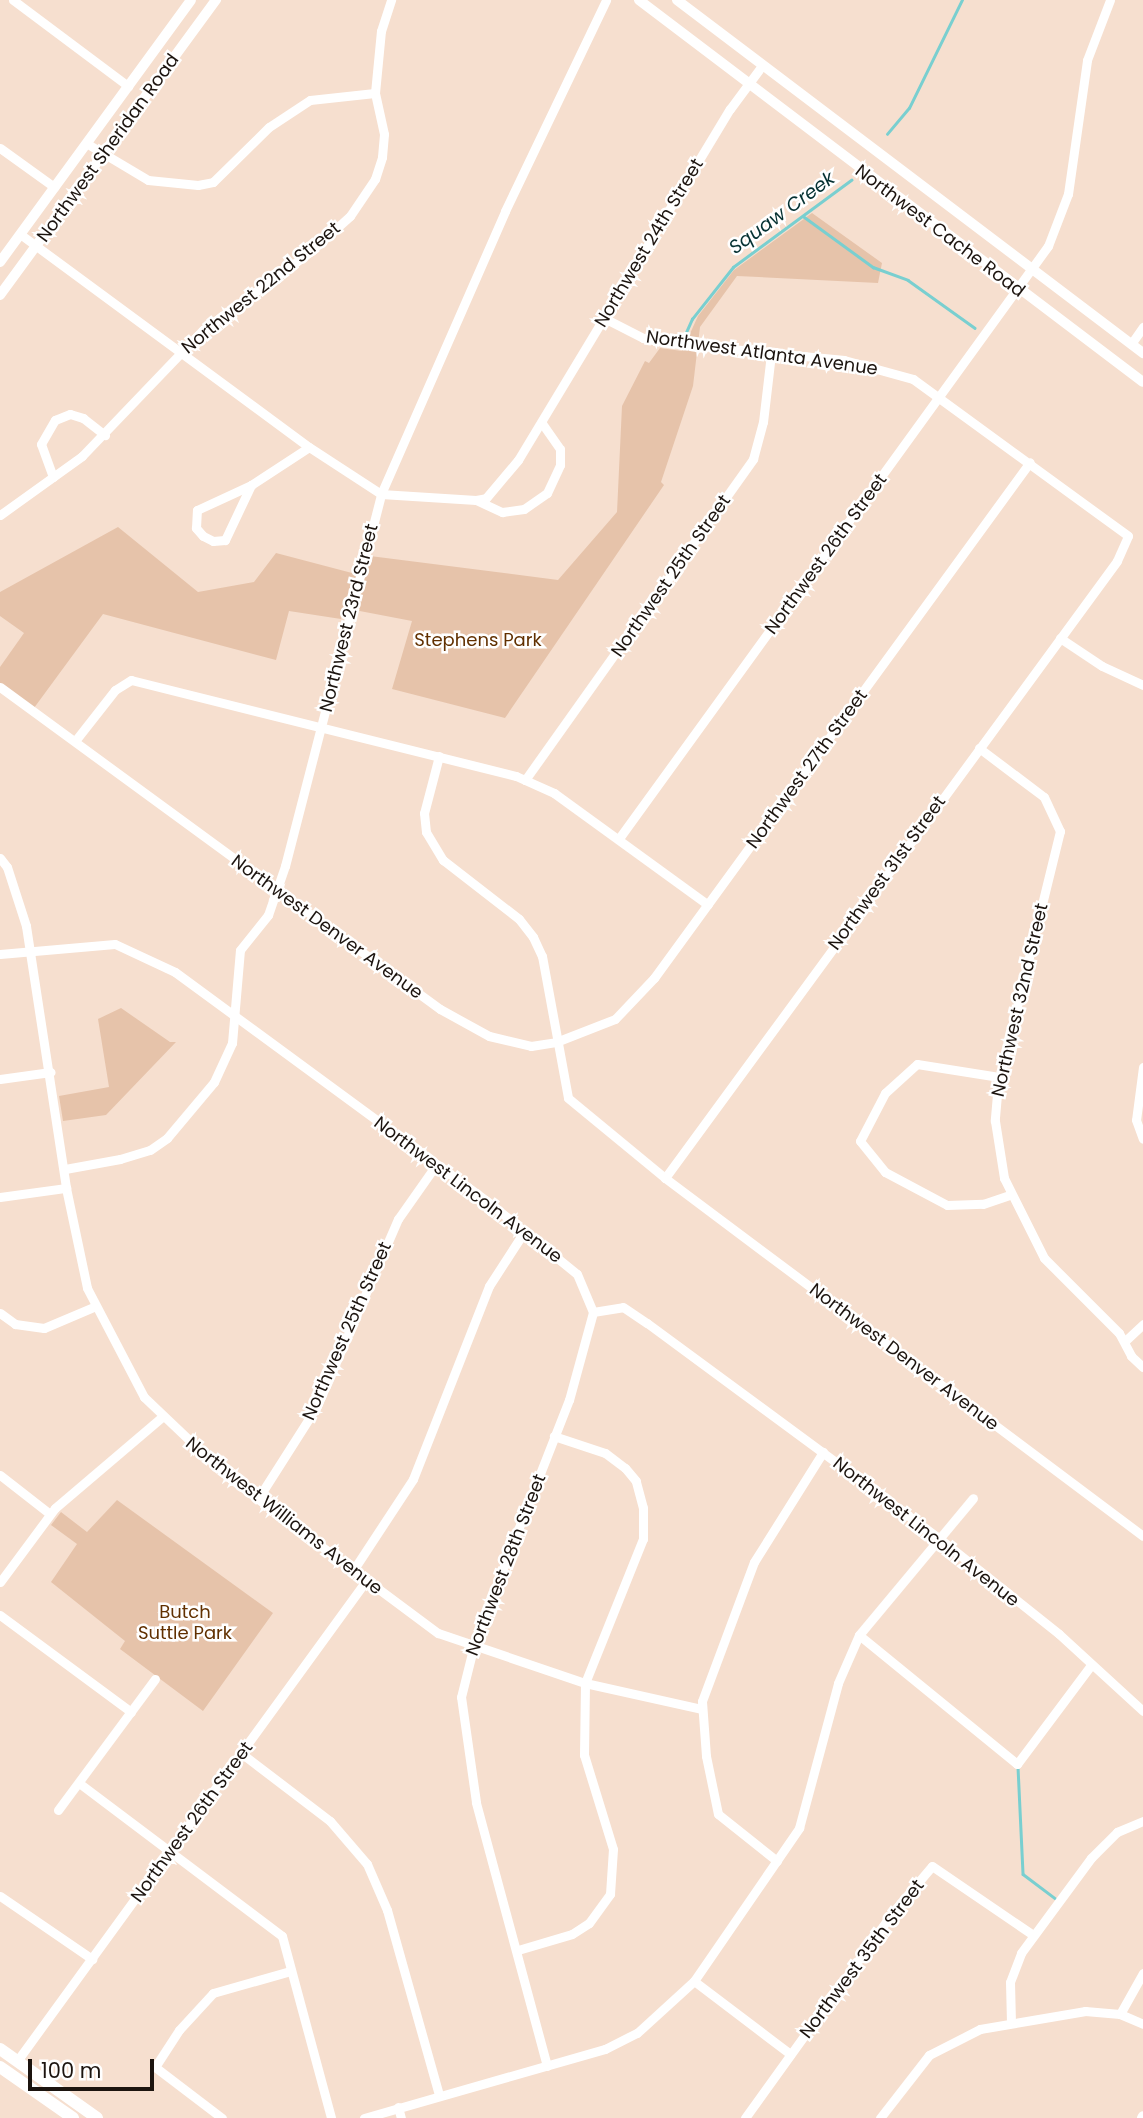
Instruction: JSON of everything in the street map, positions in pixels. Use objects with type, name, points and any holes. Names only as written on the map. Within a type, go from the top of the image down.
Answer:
[{"type":"highway","points":[[0,2049],[97,2118]]},
{"type":"highway","points":[[0,2064],[17,2061]]},
{"type":"highway","points":[[0,2064],[73,2118]]},
{"type":"main road","name":"Northwest Sheridan Road","points":[[0,262],[191,0]]},
{"type":"main road","name":"Northwest Sheridan Road","points":[[0,296],[216,0]]},
{"type":"main road","name":"Northwest Cache Road","points":[[639,0],[746,84],[1143,382]]},
{"type":"main road","name":"Northwest Cache Road","points":[[677,0],[761,67],[1143,353]]},
{"type":"street","points":[[13,0],[128,86]]},
{"type":"street","name":"Northwest 22nd Street","points":[[0,515],[104,435],[203,330],[310,252],[350,216],[375,179],[382,158],[384,134],[375,93],[382,31],[391,0]]},
{"type":"street","name":"Northwest 23rd Street","points":[[65,1170],[150,1150],[167,1138],[214,1082],[232,1043],[240,950],[268,915],[276,890],[322,727],[338,650],[381,494],[505,211],[606,0]]},
{"type":"street","name":"Northwest 26th Street","points":[[620,837],[939,398],[1057,230],[1066,201],[1082,84],[1110,0]]},
{"type":"street","name":"Northwest 24th Street","points":[[476,500],[496,488],[542,423],[746,84],[761,67]]},
{"type":"street","points":[[86,143],[148,180],[198,185],[213,182],[241,160],[269,127],[310,100],[375,93]]},
{"type":"street","points":[[0,148],[54,187]]},
{"type":"street","points":[[20,234],[309,447],[381,494],[476,500],[502,512],[524,509],[547,493],[559,465],[560,449],[542,423]]},
{"type":"street","name":"Northwest Atlanta Avenue","points":[[604,318],[643,338],[885,369],[913,379],[1125,533]]},
{"type":"street","points":[[1131,344],[1143,327]]},
{"type":"street","name":"Northwest 25th Street","points":[[524,779],[753,459],[763,422],[771,354]]},
{"type":"street","points":[[52,477],[41,444],[55,420],[70,414],[83,418],[104,435]]},
{"type":"street","points":[[251,485],[225,540],[213,541],[203,536],[197,528],[197,510],[251,485],[309,447]]},
{"type":"street","name":"Northwest 27th Street","points":[[556,1042],[615,1019],[654,978],[1030,462]]},
{"type":"street","name":"Northwest 31st Street","points":[[665,1178],[1117,561],[1128,542],[1125,533]]},
{"type":"street","points":[[1060,638],[1102,666],[1143,685]]},
{"type":"street","points":[[75,741],[115,690],[131,680],[439,756],[524,779],[554,793],[620,837],[708,905]]},
{"type":"street","name":"Northwest Denver Avenue","points":[[0,687],[464,1024],[531,1046],[556,1042]]},
{"type":"street","name":"Northwest 32nd Street","points":[[979,748],[1044,797],[1060,831],[999,1077],[995,1121],[1009,1195],[1044,1258],[1125,1341],[1131,1356],[1143,1367]]},
{"type":"street","points":[[439,756],[424,813],[432,846],[519,919],[533,937],[542,956],[568,1098],[665,1178]]},
{"type":"street","points":[[0,858],[8,867],[31,953],[0,954]]},
{"type":"street","name":"Northwest Lincoln Avenue","points":[[31,953],[115,944],[175,972],[436,1165],[577,1274],[593,1312],[622,1307],[823,1452],[940,1539],[1143,1711]]},
{"type":"street","name":"Northwest Williams Avenue","points":[[31,953],[51,1072],[66,1188],[88,1287],[145,1397],[162,1417],[227,1476],[259,1497],[365,1582],[438,1633],[473,1648],[585,1683],[701,1709]]},
{"type":"street","points":[[999,1077],[917,1064],[885,1093],[860,1141],[885,1171],[947,1205],[983,1204],[1009,1195]]},
{"type":"street","points":[[1143,1067],[1136,1120],[1143,1139]]},
{"type":"street","points":[[0,1079],[51,1072]]},
{"type":"street","name":"Northwest 25th Street","points":[[259,1497],[317,1406],[398,1219],[436,1165]]},
{"type":"street","name":"Northwest Denver Avenue","points":[[665,1178],[1142,1535]]},
{"type":"street","points":[[0,1197],[66,1188]]},
{"type":"street","points":[[352,1572],[413,1479],[489,1286],[524,1232]]},
{"type":"street","points":[[0,1313],[15,1324],[44,1328],[96,1306]]},
{"type":"street","name":"Northwest 28th Street","points":[[547,2066],[518,1950],[476,1802],[461,1697],[473,1648],[554,1436],[593,1312]]},
{"type":"street","points":[[1125,1341],[1143,1324]]},
{"type":"street","points":[[0,1582],[50,1514],[162,1417]]},
{"type":"street","points":[[518,1950],[572,1934],[589,1923],[610,1894],[613,1849],[584,1755],[585,1683],[643,1539],[643,1508],[636,1480],[605,1453],[554,1436]]},
{"type":"street","points":[[777,1861],[718,1814],[701,1709],[754,1562],[823,1452]]},
{"type":"street","points":[[0,1475],[50,1514]]},
{"type":"street","points":[[364,2118],[604,2049],[637,2033],[694,1981],[799,1828],[838,1683],[859,1635],[973,1498]]},
{"type":"street","name":"Northwest 26th Street","points":[[17,2061],[365,1582]]},
{"type":"street","points":[[0,1615],[131,1712]]},
{"type":"street","points":[[859,1635],[1017,1764],[1091,1665]]},
{"type":"street","points":[[58,1810],[155,1679]]},
{"type":"street","points":[[242,1753],[330,1821],[367,1864],[387,1910],[439,2095]]},
{"type":"street","points":[[79,1783],[282,1936],[290,1971],[304,2007],[331,2118]]},
{"type":"street","points":[[1011,2023],[1013,1969],[1034,1935],[1106,1841],[1143,1821]]},
{"type":"street","name":"Northwest 35th Street","points":[[745,2118],[893,1912],[932,1866],[1034,1935]]},
{"type":"street","points":[[0,1896],[92,1959]]},
{"type":"street","points":[[222,2118],[155,2067],[179,2030],[213,1993],[290,1971]]},
{"type":"street","points":[[1119,2014],[1143,1973]]},
{"type":"street","points":[[694,1981],[790,2054]]},
{"type":"street","points":[[880,2118],[929,2055],[980,2029],[1085,2011],[1119,2014],[1143,2024]]},
{"type":"street","points":[[398,2107],[401,2118]]},
{"type":"green space","name":"Stephens Park","points":[[812,213],[882,263],[878,283],[737,276],[700,327],[693,386],[661,482],[664,485],[505,718],[392,689],[412,621],[344,608],[341,619],[289,611],[276,660],[103,614],[34,708],[0,684],[0,667],[24,633],[0,616],[0,592],[118,527],[198,592],[254,582],[276,553],[352,573],[370,556],[558,580],[617,512],[622,406],[645,361],[649,363],[660,348],[682,351],[698,316],[734,270]]},
{"type":"green space","points":[[121,1008],[170,1042],[176,1042],[106,1115],[63,1121],[59,1096],[109,1087],[98,1019]]},
{"type":"green space","name":"Butch Suttle Park","points":[[117,1500],[273,1613],[203,1711],[120,1649],[125,1641],[51,1582],[77,1544],[51,1525],[61,1512],[87,1532]]},
{"type":"waterway","name":"Squaw Creek","points":[[887,134],[909,108],[962,0]]},
{"type":"waterway","name":"Squaw Creek","points":[[683,339],[692,319],[733,267],[851,180]]},
{"type":"waterway","points":[[803,216],[873,267],[908,280],[975,328]]},
{"type":"waterway","points":[[1018,1767],[1023,1874],[1055,1898]]}]
